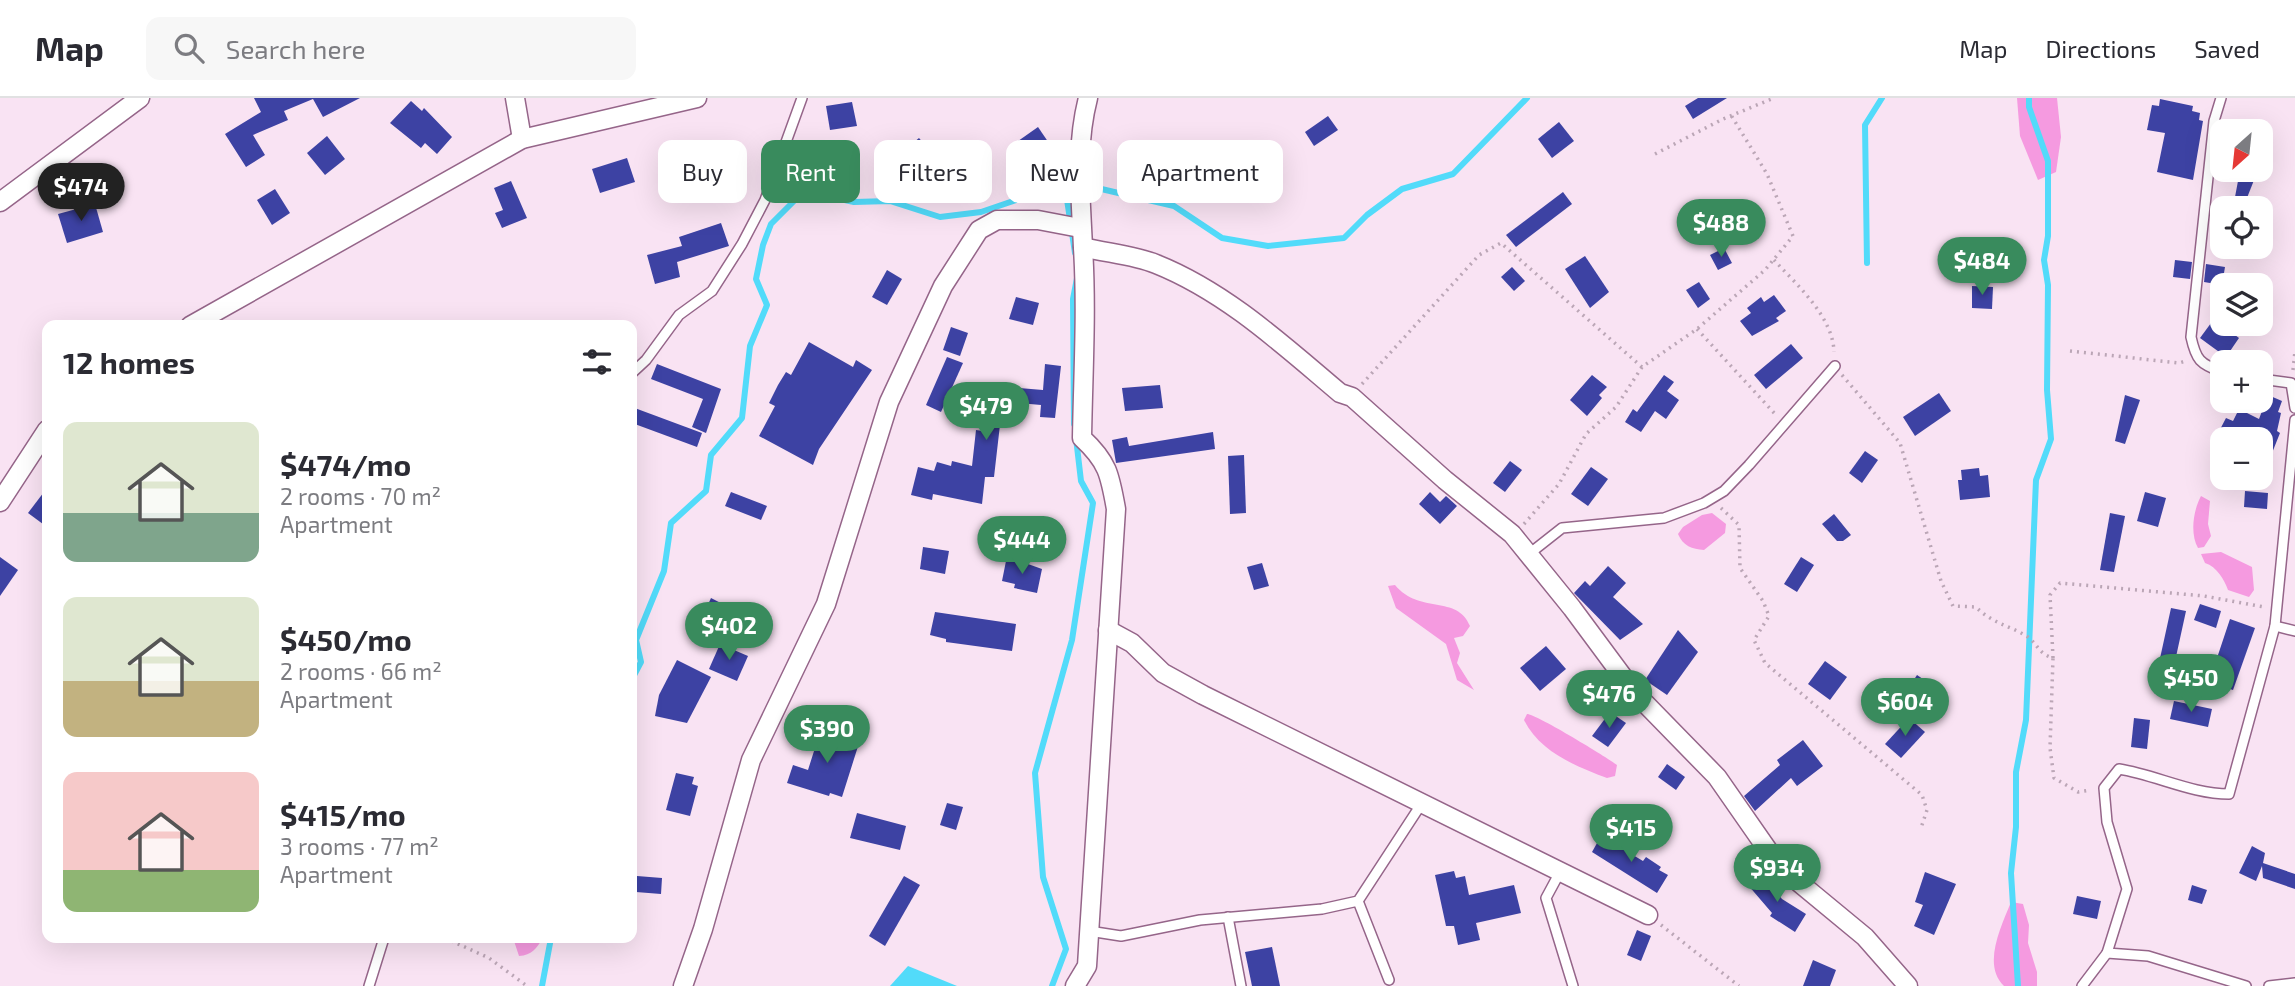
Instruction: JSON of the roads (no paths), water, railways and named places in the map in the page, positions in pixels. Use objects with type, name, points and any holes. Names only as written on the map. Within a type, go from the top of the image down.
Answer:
[{"type":"street","points":[[0,202],[140,98]]},
{"type":"street","points":[[515,98],[522,139]]},
{"type":"street","points":[[201,320],[522,139],[697,98]]},
{"type":"street","points":[[1074,986],[1087,966],[1116,509],[1109,470],[1099,453],[1083,438],[1081,137],[1088,98]]},
{"type":"street","points":[[682,986],[703,929],[751,760],[826,604],[889,402],[943,286],[979,230],[997,220],[1038,220],[1080,228]]},
{"type":"street","points":[[1083,247],[1154,262],[1199,284],[1272,335],[1340,393],[1352,397],[1445,480],[1511,534],[1635,694],[1717,777],[1779,866],[1864,937],[1908,986]]},
{"type":"street","points":[[0,502],[42,438]]},
{"type":"street","points":[[1108,630],[1132,643],[1163,673],[1203,695],[1648,915]]},
{"type":"lane","points":[[637,368],[678,315],[712,292],[742,244],[765,200],[802,98]]},
{"type":"lane","points":[[2210,368],[2195,356],[2191,337],[2214,121],[2221,98]]},
{"type":"lane","points":[[1529,554],[1562,528],[1664,518],[1713,498],[1732,482],[1835,366]]},
{"type":"lane","points":[[2273,381],[2291,383],[2295,408]]},
{"type":"lane","points":[[2082,986],[2107,953],[2127,889],[2107,822],[2104,788],[2119,769],[2146,773],[2210,794],[2229,794],[2275,626],[2295,420]]},
{"type":"lane","points":[[2275,626],[2295,631]]},
{"type":"lane","points":[[1089,931],[1121,936],[1228,917],[1322,909],[1358,901],[1422,803]]},
{"type":"lane","points":[[1560,872],[1546,898],[1573,986]]},
{"type":"lane","points":[[1358,901],[1389,980]]},
{"type":"lane","points":[[1228,917],[1241,986]]},
{"type":"lane","points":[[369,986],[382,943]]},
{"type":"lane","points":[[2107,953],[2148,956],[2246,986]]},
{"type":"lane","points":[[2269,986],[2295,984]]},
{"type":"water","points":[[908,966],[957,986],[890,986]]},
{"type":"waterway","points":[[637,638],[664,571],[671,523],[706,491],[711,455],[742,418],[750,346],[767,305],[756,279],[763,245],[771,224],[798,197],[826,196],[854,202],[890,201],[940,217],[981,212],[1051,188],[1080,184],[1174,206],[1222,238],[1268,246],[1344,238],[1367,215],[1402,189],[1453,174],[1527,98]]},
{"type":"waterway","points":[[1867,263],[1865,125],[1882,98]]},
{"type":"waterway","points":[[2018,986],[2011,873],[2016,827],[2016,772],[2026,720],[2036,480],[2051,439],[2047,390],[2048,285],[2044,260],[2048,236],[2048,161],[2029,107],[2029,98]]},
{"type":"waterway","points":[[1068,203],[1075,253]]},
{"type":"waterway","points":[[1074,424],[1073,299],[1077,278]]},
{"type":"waterway","points":[[1052,986],[1066,949],[1043,877],[1035,773],[1072,640],[1093,503],[1081,481],[1076,438]]},
{"type":"waterway","points":[[637,644],[641,662],[637,670]]},
{"type":"waterway","points":[[542,986],[550,943]]}]
